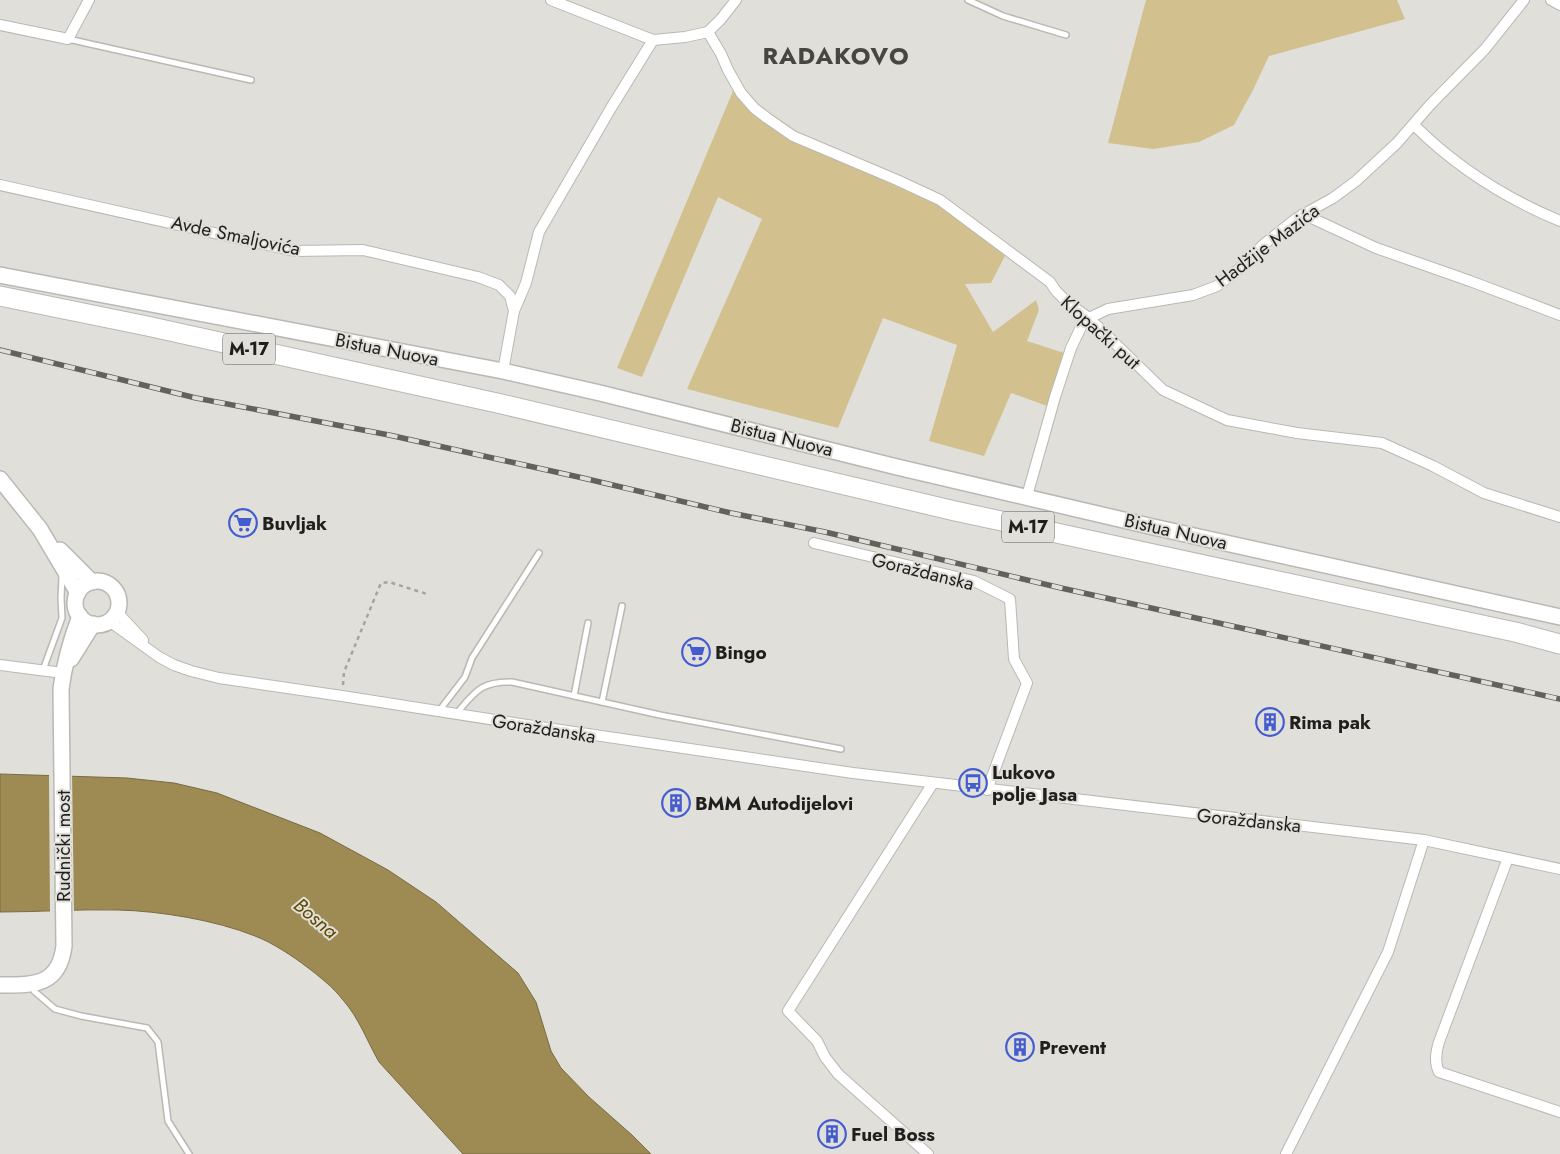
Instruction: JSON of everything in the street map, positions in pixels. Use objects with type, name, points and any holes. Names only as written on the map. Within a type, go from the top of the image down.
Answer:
[{"type":"highway","name":"M-17","points":[[0,296],[147,326],[497,403],[955,512],[1516,632],[1560,644]]},
{"type":"street","points":[[0,25],[68,39],[89,0]]},
{"type":"street","points":[[551,0],[653,40],[685,37],[708,32],[736,0]]},
{"type":"street","name":"Hadžije Mazića","points":[[1090,318],[1108,309],[1193,296],[1217,286],[1263,245],[1303,214],[1332,198],[1356,181],[1397,143],[1430,105],[1486,49],[1524,0]]},
{"type":"street","points":[[1551,0],[1560,5]]},
{"type":"street","name":"Klopački put","points":[[708,32],[741,93],[766,118],[793,136],[940,200],[1050,282],[1068,303],[1090,318],[1163,390],[1227,420],[1297,433],[1382,443],[1433,466],[1484,493],[1560,517]]},
{"type":"street","points":[[503,371],[514,311],[526,282],[540,232],[611,108],[653,40]]},
{"type":"street","points":[[1414,124],[1441,150],[1482,181],[1528,208],[1560,221]]},
{"type":"street","name":"Avde Smaljovića","points":[[0,185],[295,251],[363,250],[420,262],[478,277],[499,285],[510,296],[514,311]]},
{"type":"street","points":[[1303,214],[1376,248],[1560,315]]},
{"type":"street","name":"Bistua Nuova","points":[[0,275],[503,371],[637,402],[897,467],[1264,552],[1560,616]]},
{"type":"street","points":[[1027,496],[1071,348],[1082,325],[1090,318]]},
{"type":"street","points":[[0,479],[40,529],[92,582]]},
{"type":"street","points":[[40,529],[78,593]]},
{"type":"street","name":"Goraždanska","points":[[814,543],[974,581],[1010,599],[1014,659],[1026,683],[987,790]]},
{"type":"street","points":[[92,582],[106,583],[112,586],[119,598],[113,617],[104,624],[86,620],[76,604],[78,593],[85,585],[92,582]]},
{"type":"street","name":"Goraždanska","points":[[113,617],[159,657],[191,671],[219,678],[804,766],[987,790],[1424,840],[1560,869]]},
{"type":"street","points":[[0,665],[63,673],[86,620]]},
{"type":"street","name":"Rudnički most","points":[[33,984],[44,981],[58,968],[62,960],[64,946],[62,930],[63,761],[61,712],[63,673]]},
{"type":"street","points":[[928,1154],[838,1074],[825,1057],[817,1041],[788,1011],[933,783]]},
{"type":"street","points":[[1286,1154],[1388,952],[1424,840]]},
{"type":"street","points":[[1508,858],[1439,1042],[1436,1066],[1438,1072],[1560,1112]]},
{"type":"street","points":[[0,985],[33,984]]},
{"type":"lane","points":[[968,0],[1003,16],[1066,35]]},
{"type":"lane","points":[[68,39],[251,80]]},
{"type":"lane","points":[[439,711],[465,677],[472,658],[539,553]]},
{"type":"lane","points":[[43,670],[62,618],[63,568]]},
{"type":"lane","points":[[602,702],[622,606]]},
{"type":"lane","points":[[574,696],[588,623]]},
{"type":"lane","points":[[456,714],[480,688],[499,682],[512,682],[660,715],[841,750]]},
{"type":"lane","points":[[33,984],[34,991],[55,1009],[81,1016],[147,1028],[158,1042],[168,1121],[189,1154]]},
{"type":"path","points":[[342,696],[344,672],[381,584],[389,582],[426,594]]},
{"type":"shaded area","points":[[1146,0],[1397,0],[1405,19],[1269,56],[1234,125],[1199,142],[1153,149],[1108,143]]},
{"type":"shaded area","points":[[733,91],[750,111],[792,139],[931,202],[935,193],[1008,250],[991,283],[965,284],[993,332],[1036,300],[1039,310],[1027,341],[1064,353],[1050,407],[1011,393],[984,456],[929,441],[957,345],[883,318],[838,428],[687,389],[762,219],[718,197],[642,377],[617,368]]},
{"type":"water","name":"Bosna","points":[[0,774],[127,778],[174,783],[217,793],[320,833],[388,870],[436,902],[518,973],[536,1002],[551,1051],[561,1068],[589,1097],[651,1154],[463,1154],[379,1062],[354,1014],[326,982],[295,958],[275,946],[239,930],[187,917],[152,912],[103,910],[0,912]]},
{"type":"pier","points":[[49,773],[72,774],[74,913],[50,914]]},
{"type":"railway","points":[[0,350],[196,398],[389,435],[1560,699]]},
{"type":"place","name":"Buvljak","points":[[243,523]]},
{"type":"place","name":"Bingo","points":[[696,652]]},
{"type":"place","name":"Rima pak","points":[[1270,722]]},
{"type":"place","name":"Lukovo polje Jasa","points":[[973,783]]},
{"type":"place","name":"BMM Autodijelovi","points":[[676,803]]},
{"type":"place","name":"Prevent","points":[[1020,1047]]},
{"type":"place","name":"Fuel Boss","points":[[832,1134]]},
{"type":"district","name":"RADAKOVO","points":[[836,56]]}]
